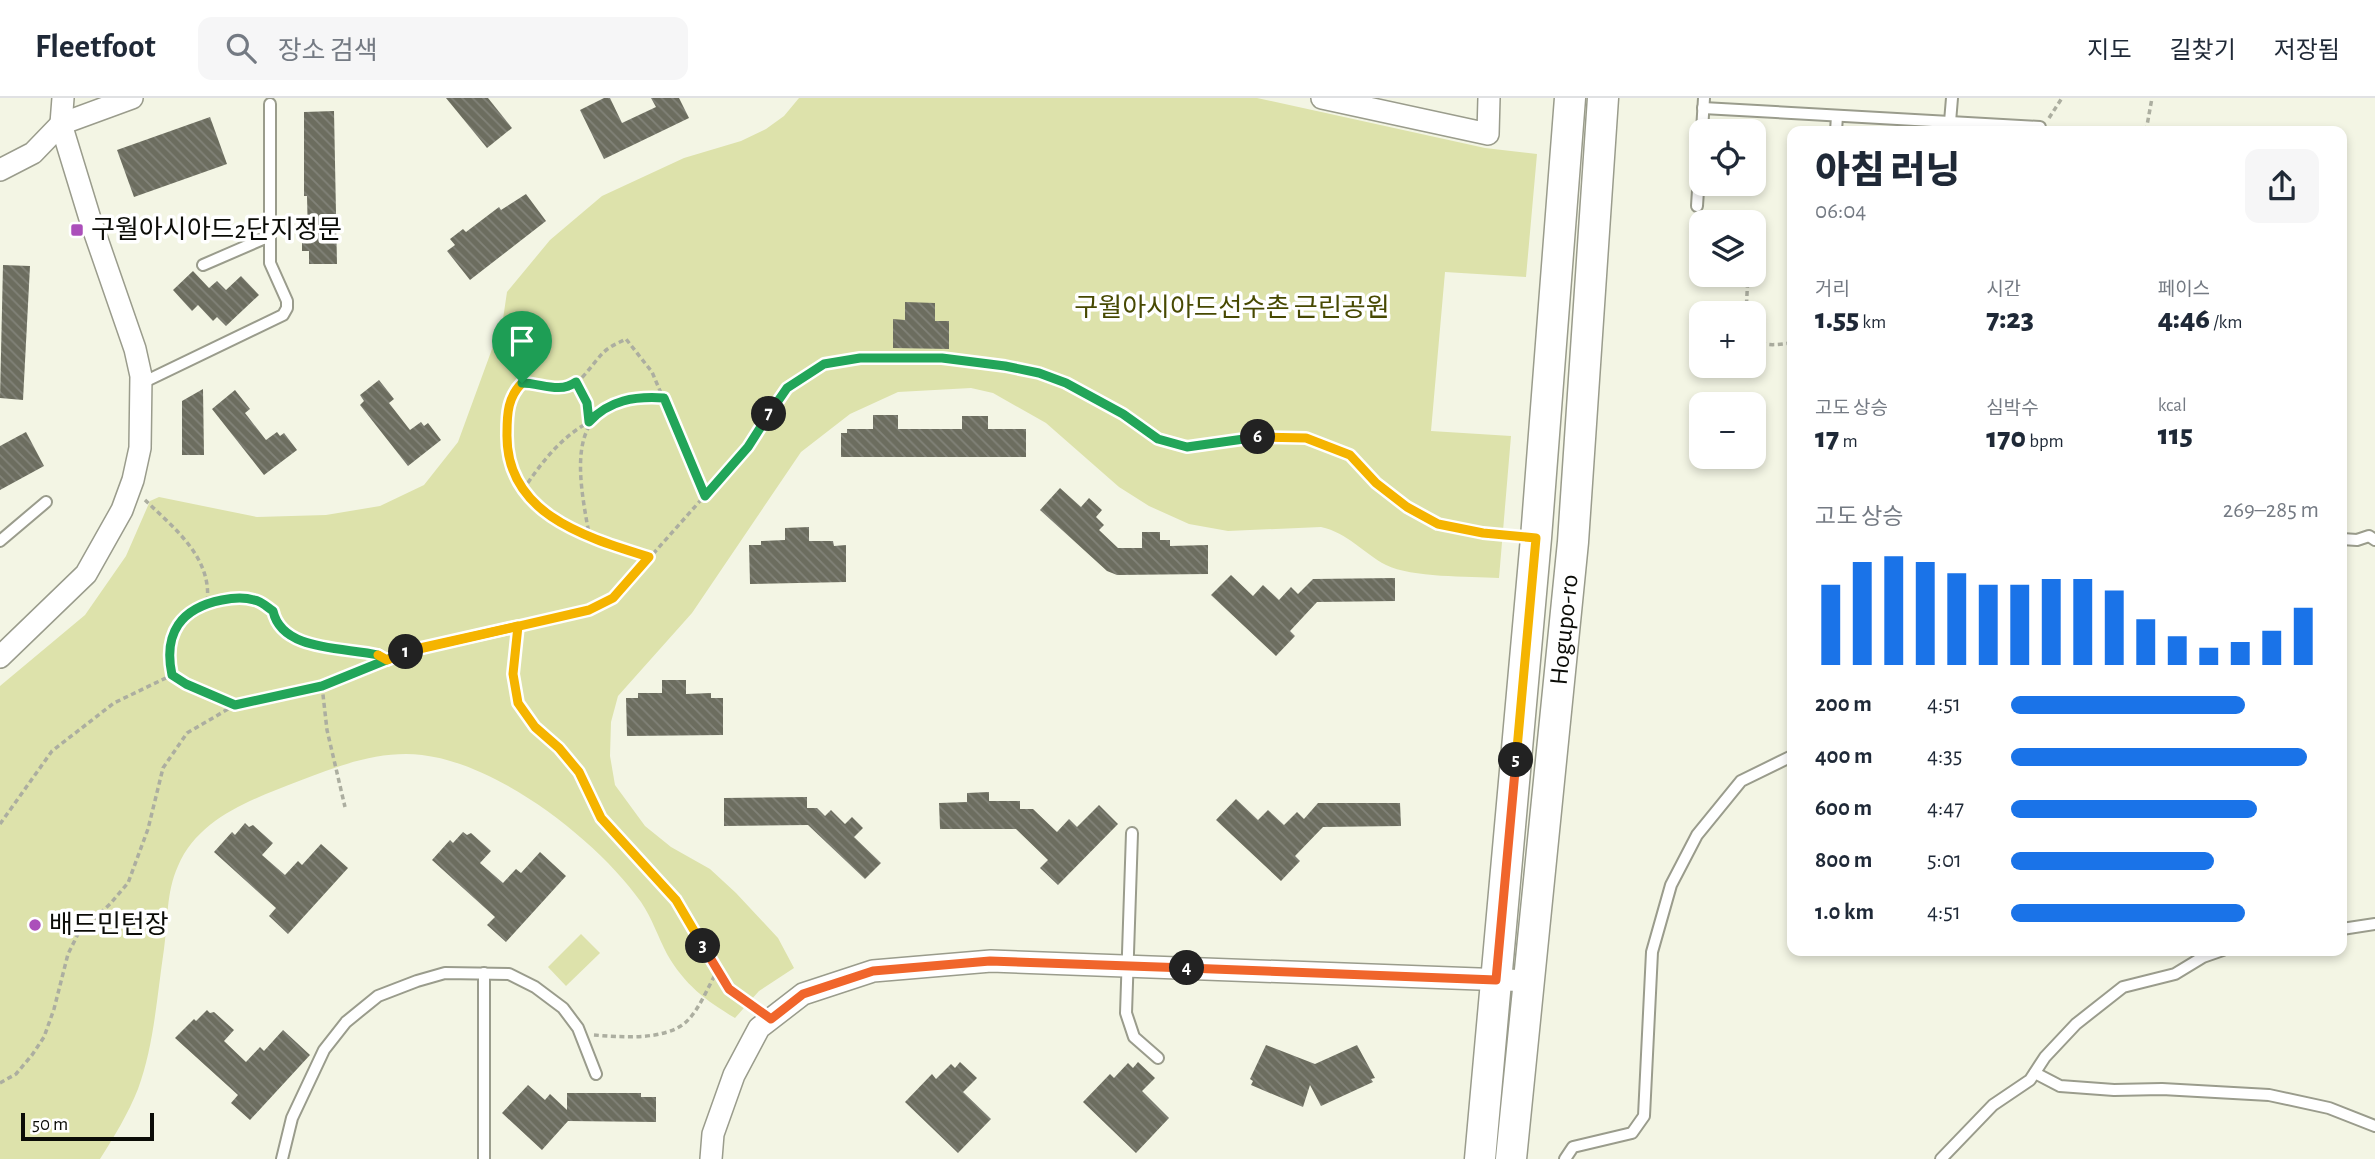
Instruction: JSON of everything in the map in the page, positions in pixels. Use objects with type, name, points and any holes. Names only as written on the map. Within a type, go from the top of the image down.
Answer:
[{"type":"main road","name":"Hogupo-ro","points":[[1480,1159],[1536,538],[1570,98]]},
{"type":"main road","name":"Hogupo-ro","points":[[1511,1159],[1531,981],[1573,542],[1603,98]]},
{"type":"street","points":[[1,654],[86,574],[122,510],[140,448],[142,383],[135,349],[91,222],[61,124],[63,98]]},
{"type":"street","points":[[0,170],[33,153],[61,124],[132,98]]},
{"type":"street","points":[[1322,98],[1488,134],[1489,98]]},
{"type":"street","points":[[711,1159],[713,1134],[734,1075],[759,1028],[803,994],[873,971],[990,961],[1531,981]]},
{"type":"lane","points":[[1950,122],[1952,98]]},
{"type":"lane","points":[[1703,103],[1837,116],[1950,122],[1968,126]]},
{"type":"lane","points":[[142,383],[283,315],[287,308],[287,301],[270,263],[270,104]]},
{"type":"lane","points":[[1836,126],[1837,116]]},
{"type":"lane","points":[[1697,206],[1698,196]]},
{"type":"lane","points":[[202,265],[270,236]]},
{"type":"lane","points":[[0,541],[46,502]]},
{"type":"lane","points":[[2347,539],[2357,540],[2369,536],[2375,540]]},
{"type":"lane","points":[[1565,1159],[1573,1147],[1632,1133],[1644,1116],[1652,952],[1671,885],[1697,835],[1741,782],[1787,759]]},
{"type":"lane","points":[[1132,833],[1126,1013],[1133,1038],[1158,1058]]},
{"type":"lane","points":[[2347,928],[2375,924]]},
{"type":"lane","points":[[1941,1159],[1993,1105],[2030,1080],[2045,1057],[2076,1024],[2123,987],[2175,974],[2206,956]]},
{"type":"lane","points":[[282,1159],[292,1118],[306,1087],[324,1050],[346,1022],[378,996],[445,973],[509,974],[535,986],[563,1008],[580,1034],[596,1074]]},
{"type":"lane","points":[[484,973],[487,1157]]},
{"type":"lane","points":[[2035,1073],[2060,1086],[2269,1095],[2329,1108],[2375,1126]]},
{"type":"path","points":[[2041,126],[2062,98]]},
{"type":"path","points":[[2147,126],[2152,98]]},
{"type":"path","points":[[649,557],[590,539],[533,502],[523,490],[508,462],[509,405],[513,392],[522,383],[567,388],[604,352],[626,339],[652,372],[705,496]]},
{"type":"path","points":[[1766,344],[1787,343]]},
{"type":"path","points":[[0,1083],[16,1074],[44,1037],[68,954],[78,934],[128,883],[148,829],[163,768],[187,733],[235,705],[322,686],[411,650],[589,610],[613,598],[748,447],[787,388],[824,364],[860,358],[942,358],[1039,373],[1066,383],[1123,414],[1158,439],[1187,447],[1247,437],[1306,438],[1350,455],[1376,483],[1407,507],[1438,524],[1483,533],[1536,538]]},
{"type":"path","points":[[576,382],[587,403],[589,422],[583,439],[582,480],[583,504],[590,539]]},
{"type":"path","points":[[523,490],[560,443],[589,422],[599,411],[638,396],[664,398]]},
{"type":"path","points":[[131,486],[186,540],[202,565],[209,588],[207,603]]},
{"type":"path","points":[[172,675],[170,652],[174,631],[188,611],[207,603],[235,598],[256,600],[273,611],[276,622],[294,639],[344,651],[366,652],[387,660]]},
{"type":"path","points":[[518,626],[513,674],[518,703],[535,727],[559,748],[579,772],[601,818],[676,900],[729,989],[771,1019]]},
{"type":"path","points":[[172,675],[186,684],[235,705]]},
{"type":"path","points":[[0,824],[52,751],[114,703],[172,675]]},
{"type":"path","points":[[322,686],[327,730],[345,807]]},
{"type":"path","points":[[580,1034],[633,1037],[674,1029],[686,1022],[718,970]]},
{"type":"green space","name":"구월아시아드선수촌 근린공원","points":[[799,98],[1257,98],[1485,148],[1537,154],[1526,277],[1445,272],[1431,431],[1511,436],[1499,578],[1425,574],[1397,569],[1386,565],[1347,538],[1321,527],[1228,531],[1189,524],[1149,506],[1119,487],[1046,423],[993,393],[971,388],[898,392],[850,414],[801,452],[692,613],[618,696],[611,722],[610,756],[615,785],[645,826],[671,847],[710,869],[736,893],[778,938],[794,968],[759,991],[735,1018],[705,998],[681,975],[667,954],[645,908],[622,878],[573,831],[544,809],[514,789],[452,761],[406,754],[375,757],[313,775],[264,795],[229,812],[199,835],[187,849],[171,886],[148,1055],[138,1089],[116,1134],[100,1159],[0,1159],[0,686],[85,615],[126,556],[150,501],[159,497],[257,517],[326,515],[380,506],[424,485],[458,442],[503,319],[507,292],[550,240],[602,196],[684,158],[741,141],[766,129],[784,116]]},
{"type":"green space","points":[[581,934],[600,953],[566,986],[548,967]]},
{"type":"building","points":[[446,98],[488,98],[512,128],[487,148]]},
{"type":"building","points":[[604,98],[610,98],[622,123],[656,107],[651,98],[679,98],[689,118],[604,159],[580,110]]},
{"type":"building","points":[[334,111],[337,264],[309,264],[309,251],[302,251],[302,237],[308,237],[307,196],[304,196],[304,112]]},
{"type":"building","points":[[210,117],[227,164],[134,197],[117,150]]},
{"type":"building","points":[[526,194],[546,221],[470,280],[447,251],[455,245],[450,239],[463,229],[466,232],[499,207],[501,210]]},
{"type":"building","points":[[3,265],[30,266],[23,400],[0,398]]},
{"type":"building","points":[[193,271],[209,288],[217,281],[226,290],[241,276],[259,295],[226,326],[217,317],[213,321],[198,305],[192,311],[173,290]]},
{"type":"building","points":[[905,302],[935,303],[935,321],[949,321],[949,349],[893,348],[893,319],[905,320]]},
{"type":"building","points":[[379,380],[394,399],[389,403],[410,430],[421,422],[424,426],[428,423],[441,440],[408,466],[360,405],[364,401],[360,395]]},
{"type":"building","points":[[203,389],[204,455],[182,455],[182,401]]},
{"type":"building","points":[[235,390],[250,409],[245,413],[266,440],[277,432],[280,436],[284,433],[297,450],[264,475],[212,409]]},
{"type":"building","points":[[873,415],[898,415],[898,429],[962,429],[962,416],[988,416],[988,429],[1026,429],[1026,457],[841,457],[841,433],[847,433],[847,429],[873,429]]},
{"type":"building","points":[[26,432],[44,466],[0,490],[0,446]]},
{"type":"building","points":[[1060,488],[1081,507],[1089,498],[1102,510],[1096,517],[1104,525],[1099,530],[1118,548],[1142,548],[1142,532],[1160,532],[1160,540],[1170,540],[1170,546],[1208,545],[1208,574],[1117,575],[1107,571],[1040,510]]},
{"type":"building","points":[[809,527],[809,541],[833,541],[834,546],[846,545],[846,582],[750,584],[749,545],[761,545],[761,541],[785,540],[785,528]]},
{"type":"building","points":[[1231,575],[1253,596],[1263,585],[1279,600],[1291,587],[1298,594],[1313,579],[1395,578],[1395,601],[1317,602],[1290,631],[1295,636],[1276,656],[1211,595]]},
{"type":"building","points":[[662,680],[686,680],[686,694],[711,693],[711,698],[723,698],[723,735],[627,736],[626,698],[638,698],[638,693],[662,693]]},
{"type":"building","points":[[989,792],[989,801],[1020,801],[1020,809],[1033,809],[1057,832],[1069,819],[1077,827],[1099,805],[1118,824],[1058,885],[1040,868],[1048,860],[1016,829],[940,829],[939,803],[967,802],[967,793]]},
{"type":"building","points":[[807,797],[807,808],[817,808],[825,816],[831,810],[845,824],[852,817],[863,828],[854,837],[881,863],[865,879],[808,825],[724,826],[724,798]]},
{"type":"building","points":[[1236,799],[1258,820],[1268,810],[1284,825],[1297,812],[1304,819],[1318,803],[1400,803],[1401,826],[1323,827],[1295,856],[1300,861],[1281,881],[1216,820]]},
{"type":"building","points":[[245,823],[249,827],[253,825],[273,843],[262,855],[285,875],[298,861],[302,865],[321,844],[348,868],[288,934],[269,916],[276,908],[214,852],[232,832],[235,835]]},
{"type":"building","points":[[463,832],[467,835],[471,833],[491,851],[480,863],[503,883],[516,869],[521,873],[540,852],[566,876],[506,942],[487,925],[495,917],[432,860],[450,840],[453,843]]},
{"type":"building","points":[[207,1010],[214,1012],[234,1030],[224,1041],[246,1062],[260,1047],[264,1051],[283,1030],[310,1055],[250,1120],[231,1103],[238,1095],[175,1038]]},
{"type":"building","points":[[1266,1045],[1315,1064],[1357,1045],[1375,1078],[1371,1079],[1373,1082],[1321,1106],[1310,1085],[1303,1107],[1251,1085],[1253,1081],[1250,1079]]},
{"type":"building","points":[[960,1062],[977,1078],[963,1092],[991,1119],[958,1153],[905,1102],[932,1074],[936,1079],[951,1064],[955,1068]]},
{"type":"building","points":[[1138,1062],[1155,1078],[1142,1091],[1169,1118],[1136,1153],[1083,1102],[1110,1074],[1114,1078],[1128,1063],[1133,1068]]},
{"type":"building","points":[[528,1085],[545,1100],[550,1094],[567,1110],[567,1093],[641,1093],[641,1097],[656,1097],[656,1122],[568,1121],[542,1150],[502,1113]]},
{"type":"place","name":"구월아시아드2단지정문","points":[[77,230]]},
{"type":"place","name":"배드민턴장","points":[[35,925]]},
{"type":"route","points":[[522,383],[513,392],[509,405],[507,435],[508,462],[516,481],[533,502],[565,525],[590,539],[649,557],[613,598],[589,610],[518,626],[411,650],[322,686],[235,705],[186,684],[172,675],[170,652],[174,631],[188,611],[207,603],[235,598],[256,600],[273,611],[276,622],[294,639],[344,651],[366,652],[379,655],[387,660],[411,650],[464,638],[518,626],[513,674],[518,703],[535,727],[559,748],[579,772],[601,818],[676,900],[729,989],[771,1019],[803,994],[873,971],[990,961],[1496,980],[1536,538],[1483,533],[1438,524],[1407,507],[1376,483],[1350,455],[1306,438],[1247,437],[1187,447],[1158,439],[1123,414],[1066,383],[1039,373],[1005,366],[942,358],[860,358],[824,364],[787,388],[748,447],[705,496],[664,398],[638,396],[623,400],[599,411],[589,422],[587,403],[576,382],[567,388],[522,383]]}]
